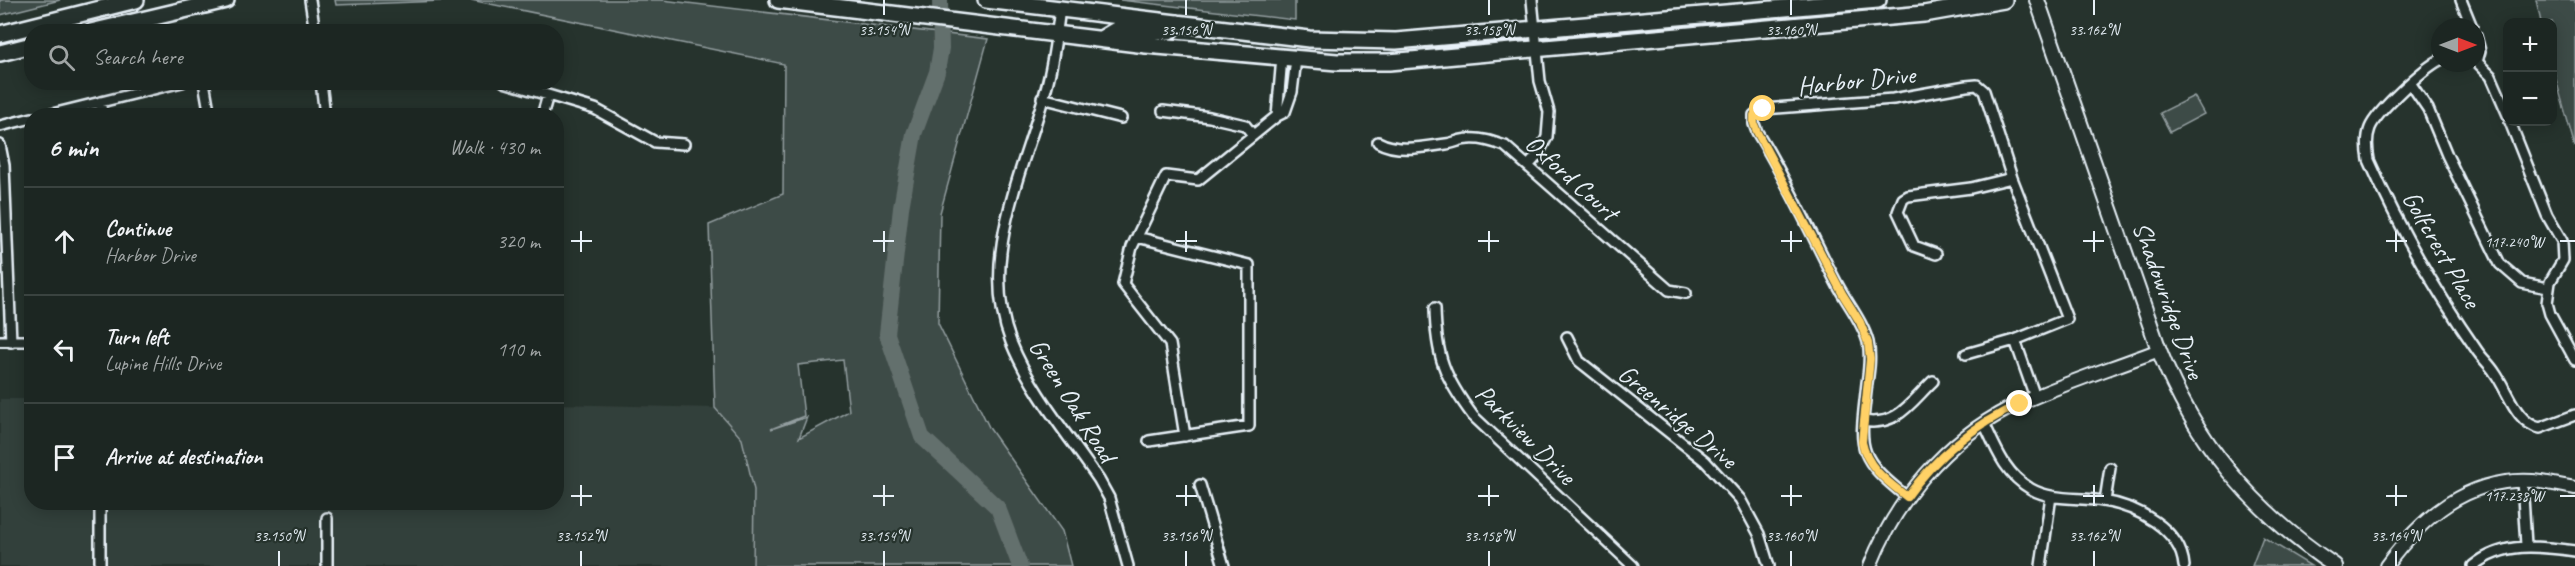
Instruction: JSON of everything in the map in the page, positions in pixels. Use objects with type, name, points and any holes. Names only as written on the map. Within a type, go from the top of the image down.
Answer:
[{"type":"main road","points":[[40,24],[136,0]]},
{"type":"main road","points":[[125,24],[226,0]]},
{"type":"main road","points":[[778,0],[1101,39],[1337,62],[1389,62],[1924,15],[2004,0]]},
{"type":"main road","points":[[986,0],[1309,39],[1351,41],[1396,41],[1536,30],[1787,4],[1878,0]]},
{"type":"main road","name":"Shadowridge Drive","points":[[2037,0],[2159,350],[2178,393],[2215,455],[2253,500],[2300,543],[2335,566]]},
{"type":"main road","points":[[1101,39],[1116,30],[1169,31],[1178,23]]},
{"type":"main road","points":[[0,34],[24,28]]},
{"type":"main road","points":[[0,53],[24,47]]},
{"type":"street","points":[[310,0],[314,24]]},
{"type":"street","points":[[1528,166],[1537,156],[1546,137],[1549,112],[1540,81],[1532,0]]},
{"type":"street","points":[[2462,0],[2469,18]]},
{"type":"street","name":"Green Oak Road","points":[[1060,8],[1048,81],[1006,217],[1000,250],[1000,292],[1005,323],[1024,371],[1109,498],[1128,566]]},
{"type":"street","points":[[1276,116],[1289,58]]},
{"type":"street","points":[[1185,436],[1170,344],[1123,284],[1137,237],[1166,176],[1198,180],[1276,116],[1285,112],[1289,104],[1289,58]]},
{"type":"street","name":"Golfcrest Place","points":[[2431,64],[2380,112],[2371,125],[2367,145],[2373,167],[2438,288],[2477,351],[2498,377],[2520,415],[2528,423],[2540,428],[2575,415]]},
{"type":"street","points":[[2485,70],[2491,76],[2503,104]]},
{"type":"street","points":[[2411,84],[2428,109],[2447,155],[2500,264],[2522,283],[2548,288]]},
{"type":"street","name":"Harbor Drive","points":[[1907,497],[1877,473],[1864,454],[1863,421],[1870,359],[1868,343],[1860,322],[1843,295],[1757,132],[1754,115],[1763,109],[1893,99],[1977,85],[1983,91],[2012,178],[2067,319],[2015,340],[1966,354]]},
{"type":"street","points":[[76,108],[149,90]]},
{"type":"street","points":[[205,90],[209,108]]},
{"type":"street","points":[[322,90],[324,108]]},
{"type":"street","points":[[531,90],[595,109],[654,142],[684,144]]},
{"type":"street","points":[[544,108],[548,95]]},
{"type":"street","points":[[1042,98],[1121,118]]},
{"type":"street","points":[[100,102],[101,108]]},
{"type":"street","points":[[1163,111],[1210,117],[1245,125],[1253,135]]},
{"type":"street","points":[[0,126],[24,120]]},
{"type":"street","points":[[2512,126],[2547,215],[2562,241],[2563,260],[2548,288],[2547,303],[2550,314],[2575,360]]},
{"type":"street","name":"Oxford Court","points":[[1378,142],[1388,147],[1402,148],[1448,144],[1465,139],[1481,139],[1505,146],[1669,290],[1686,293]]},
{"type":"street","points":[[0,145],[4,165],[11,342]]},
{"type":"street","points":[[1936,254],[1914,246],[1898,212],[1903,199],[1908,196],[1971,188],[2012,178]]},
{"type":"street","points":[[1137,237],[1249,265],[1249,426],[1149,441]]},
{"type":"street","name":"Parkview Drive","points":[[1435,308],[1436,342],[1443,367],[1454,391],[1473,416],[1633,566]]},
{"type":"street","name":"Greenridge Drive","points":[[1567,337],[1579,361],[1705,461],[1740,499],[1759,534],[1769,566]]},
{"type":"street","points":[[2015,340],[2035,397]]},
{"type":"street","points":[[0,341],[24,341]]},
{"type":"street","points":[[1870,566],[1889,526],[1907,497],[1948,450],[1984,423],[2035,397],[2159,350]]},
{"type":"street","points":[[1863,421],[1879,424],[1893,419],[1933,381]]},
{"type":"street","points":[[1984,423],[2001,462],[2032,490],[2051,496],[2105,501],[2139,513],[2168,533],[2184,566]]},
{"type":"street","points":[[2105,501],[2110,468]]},
{"type":"street","points":[[2386,566],[2422,522],[2450,502],[2482,488],[2522,481],[2575,488]]},
{"type":"street","points":[[2522,481],[2526,545]]},
{"type":"street","points":[[1200,485],[1224,566]]},
{"type":"street","points":[[2041,566],[2051,496]]},
{"type":"street","points":[[100,510],[100,566]]},
{"type":"street","points":[[327,518],[327,566]]},
{"type":"street","points":[[2473,566],[2500,550],[2526,545],[2575,551]]},
{"type":"shaded area","points":[[0,0],[60,0],[0,15]]},
{"type":"shaded area","points":[[335,0],[470,0],[336,5]]},
{"type":"shaded area","points":[[471,0],[662,0],[988,39],[940,213],[938,323],[990,429],[1062,531],[1071,566],[753,566],[754,490],[742,439],[715,408],[709,225],[783,194],[784,64]],"holes":[[[843,360],[849,411],[799,438],[807,417],[771,429],[804,416],[798,365]]]},
{"type":"shaded area","points":[[1120,0],[1295,0],[1295,20]]},
{"type":"shaded area","points":[[2536,0],[2575,0],[2575,147],[2557,83],[2557,18],[2540,18]]},
{"type":"shaded area","points":[[2194,96],[2204,114],[2170,132],[2160,113]]},
{"type":"shaded area","points":[[0,399],[24,399],[24,510],[564,510],[564,404],[715,408],[742,439],[754,490],[752,566],[0,566]]},
{"type":"shaded area","points":[[2263,537],[2311,566],[2252,566]]},
{"type":"waterway","points":[[940,0],[941,48],[937,72],[914,134],[901,208],[887,334],[922,437],[998,508],[1020,566]]},
{"type":"route","points":[[1763,109],[1754,115],[1757,132],[1843,295],[1860,322],[1868,343],[1870,359],[1862,442],[1864,454],[1877,473],[1907,497],[1948,450],[1984,423],[2020,404]]}]
